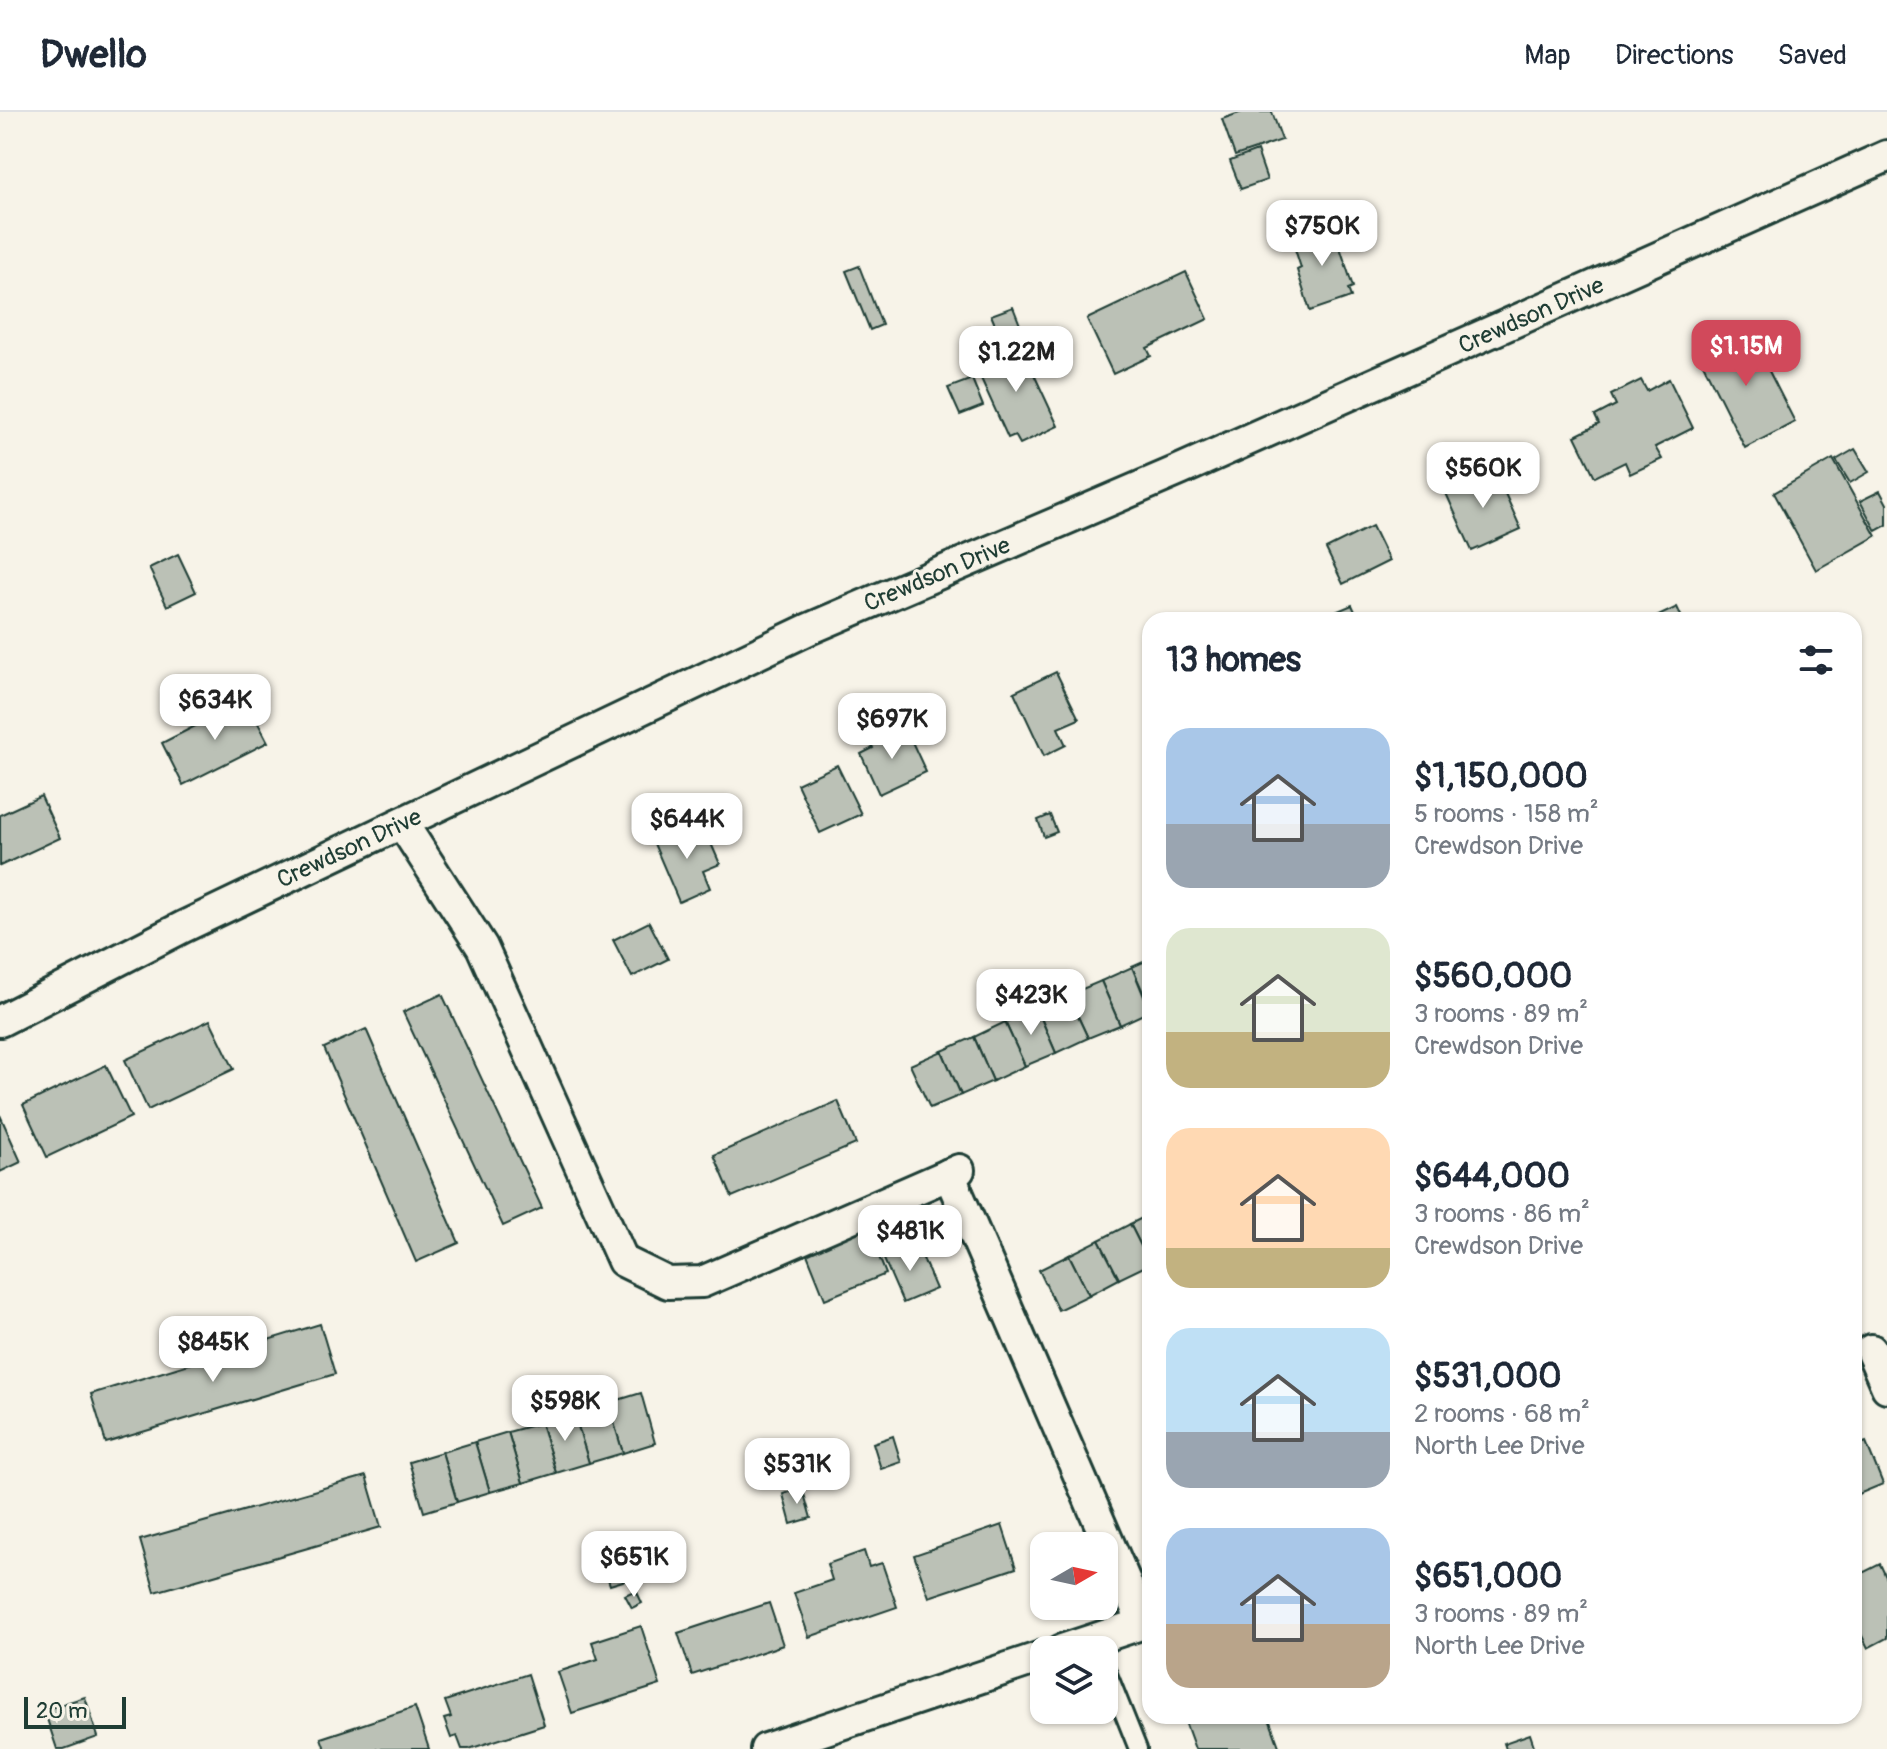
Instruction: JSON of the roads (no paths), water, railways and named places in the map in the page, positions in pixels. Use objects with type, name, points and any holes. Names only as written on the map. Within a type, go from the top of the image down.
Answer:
[{"type":"street","name":"Crewdson Drive","points":[[0,1021],[183,927],[809,629],[1180,470],[1887,156]]},
{"type":"street","points":[[402,823],[482,947],[623,1261],[668,1283],[702,1282],[954,1172],[1142,1610]]},
{"type":"street","points":[[1871,1350],[1887,1387]]},
{"type":"street","points":[[1118,1640],[1142,1625]]},
{"type":"street","points":[[766,1749],[1030,1661]]},
{"type":"lane","points":[[1118,1699],[1138,1749]]}]
